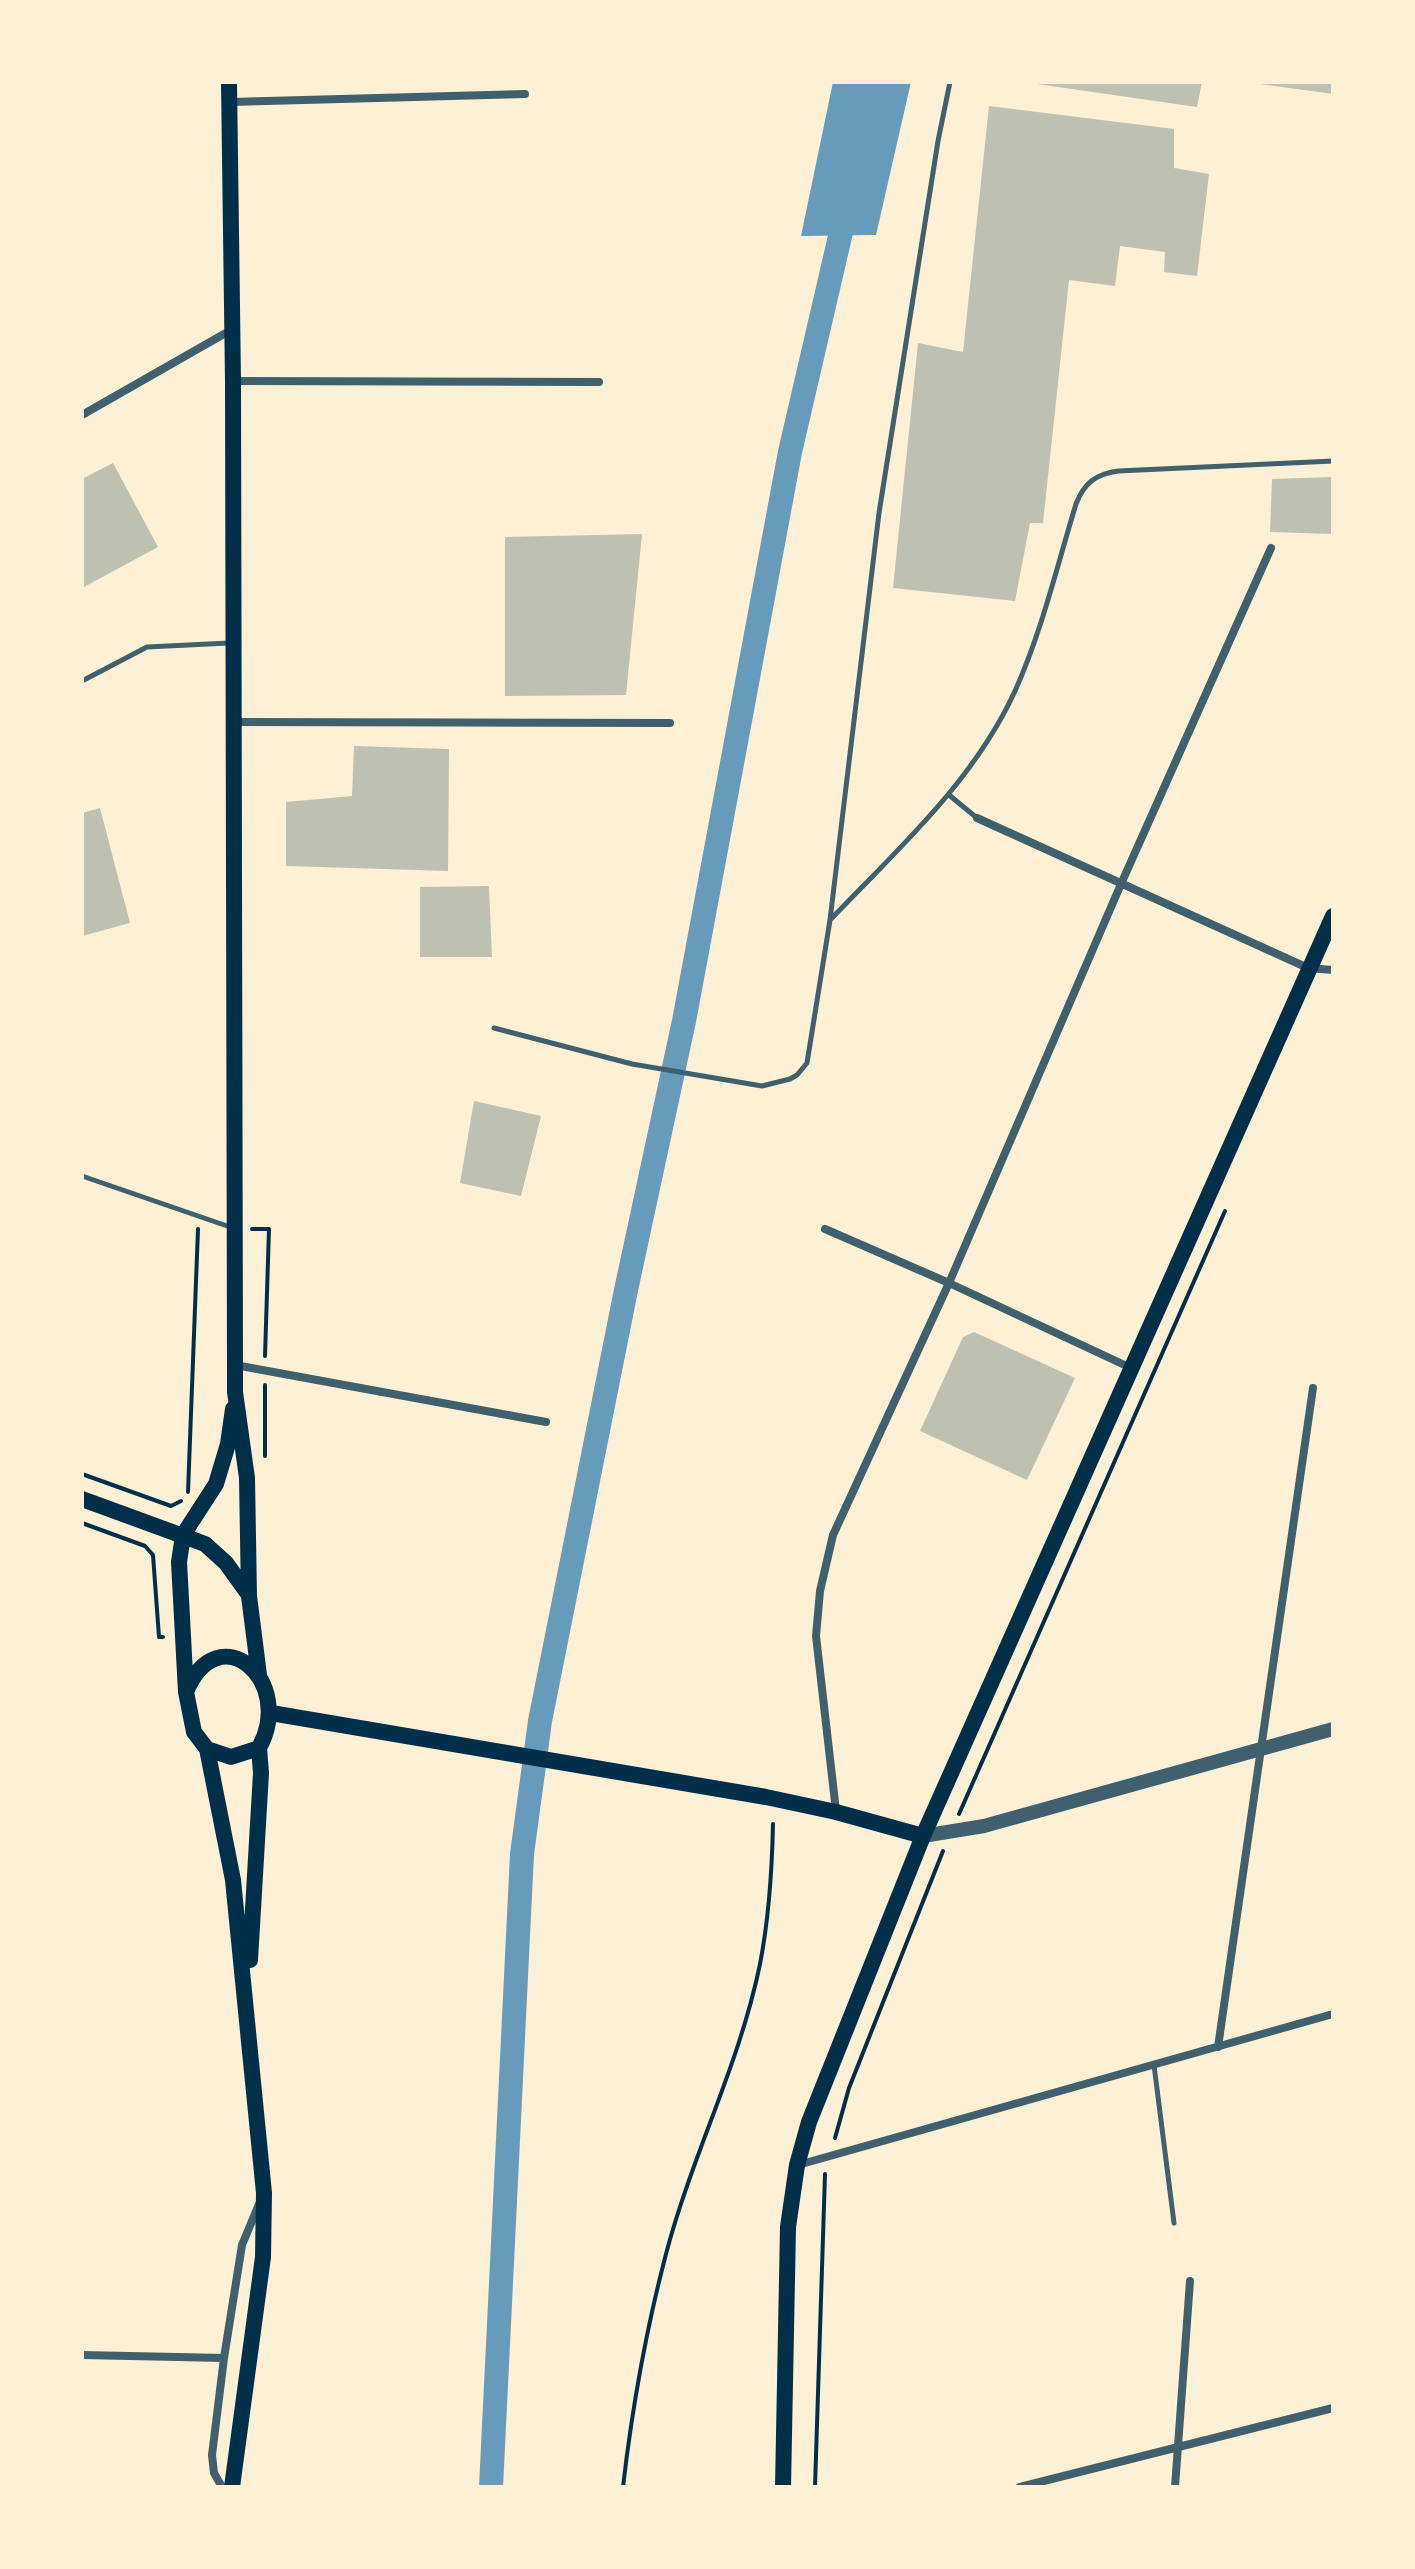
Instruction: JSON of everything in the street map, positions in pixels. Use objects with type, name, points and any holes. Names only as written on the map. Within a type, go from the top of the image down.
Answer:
[{"type":"main road","points":[[229,82],[233,381],[235,1392],[247,1478],[249,1596],[259,1675],[271,1713],[259,1748],[261,1773],[247,2010]]},
{"type":"main road","points":[[783,2487],[788,2227],[797,2165],[809,2122],[923,1836],[1333,916]]},
{"type":"main road","points":[[232,2487],[263,2257],[264,2193],[233,1880],[207,1749],[194,1732],[186,1692],[179,1562],[183,1535],[209,1497],[221,1471],[235,1392]]},
{"type":"main road","points":[[82,1499],[205,1544],[226,1563],[249,1596]]},
{"type":"main road","points":[[186,1692],[192,1675],[203,1663],[216,1658],[241,1660],[259,1675]]},
{"type":"main road","points":[[271,1713],[766,1797],[923,1836]]},
{"type":"main road","points":[[207,1749],[231,1757],[259,1748]]},
{"type":"street","points":[[229,102],[525,94]]},
{"type":"street","points":[[82,415],[232,330]]},
{"type":"street","points":[[233,381],[599,382]]},
{"type":"street","points":[[836,1812],[816,1656],[817,1615],[833,1535],[949,1283],[1121,884],[1271,548]]},
{"type":"street","points":[[233,722],[670,723]]},
{"type":"street","points":[[977,818],[1308,968],[1333,970]]},
{"type":"street","points":[[825,1229],[1131,1368]]},
{"type":"street","points":[[235,1364],[546,1422]]},
{"type":"street","points":[[1218,2047],[1313,1388]]},
{"type":"street","points":[[923,1836],[984,1826],[1333,1729]]},
{"type":"street","points":[[797,2165],[1333,2014]]},
{"type":"street","points":[[222,2487],[214,2473],[212,2455],[224,2358],[242,2245],[264,2193]]},
{"type":"street","points":[[1175,2487],[1190,2281]]},
{"type":"street","points":[[82,2355],[224,2358]]},
{"type":"street","points":[[1020,2487],[1333,2408]]},
{"type":"lane","points":[[494,1028],[632,1064],[762,1086],[790,1079],[802,1070],[809,1056],[830,920],[879,513],[950,82]]},
{"type":"lane","points":[[830,920],[949,795],[1014,694],[1031,651],[1081,490],[1091,480],[1104,473],[1118,471],[1333,461]]},
{"type":"lane","points":[[82,681],[147,647],[233,643]]},
{"type":"lane","points":[[949,795],[977,818]]},
{"type":"lane","points":[[82,1176],[234,1229]]},
{"type":"lane","points":[[1154,2065],[1174,2223]]},
{"type":"path","points":[[815,2487],[823,2178],[849,2088],[952,1831],[1228,1205]]},
{"type":"path","points":[[82,1474],[171,1506],[187,1497],[198,1216]]},
{"type":"path","points":[[234,1229],[269,1229],[265,1460]]},
{"type":"path","points":[[82,1523],[145,1546],[153,1555],[159,1637],[182,1635]]},
{"type":"path","points":[[623,2487],[630,2425],[666,2254],[745,2018],[759,1964],[772,1872],[773,1824]]},
{"type":"water","points":[[833,82],[911,82],[876,235],[801,236]]},
{"type":"building","points":[[1023,82],[1202,82],[1197,107]]},
{"type":"building","points":[[1333,82],[1333,94],[1260,84]]},
{"type":"building","points":[[989,106],[1174,129],[1174,168],[1209,174],[1197,276],[1164,272],[1165,252],[1120,246],[1115,286],[1069,280],[1043,523],[1030,523],[1015,601],[893,588],[918,343],[963,352]]},
{"type":"building","points":[[113,463],[158,547],[82,588],[82,479]]},
{"type":"building","points":[[1333,477],[1333,534],[1270,532],[1272,479]]},
{"type":"building","points":[[642,534],[626,695],[505,696],[505,537]]},
{"type":"building","points":[[354,746],[449,749],[448,871],[286,866],[286,802],[352,796]]},
{"type":"building","points":[[100,808],[130,923],[82,936],[82,813]]},
{"type":"building","points":[[489,886],[492,957],[420,957],[420,887]]},
{"type":"building","points":[[474,1101],[541,1116],[521,1196],[460,1183]]},
{"type":"building","points":[[974,1332],[1075,1378],[1027,1480],[920,1431],[963,1337]]},
{"type":"waterway","points":[[491,2487],[522,1854],[540,1721],[626,1290],[684,1021],[790,452],[848,202]]}]
